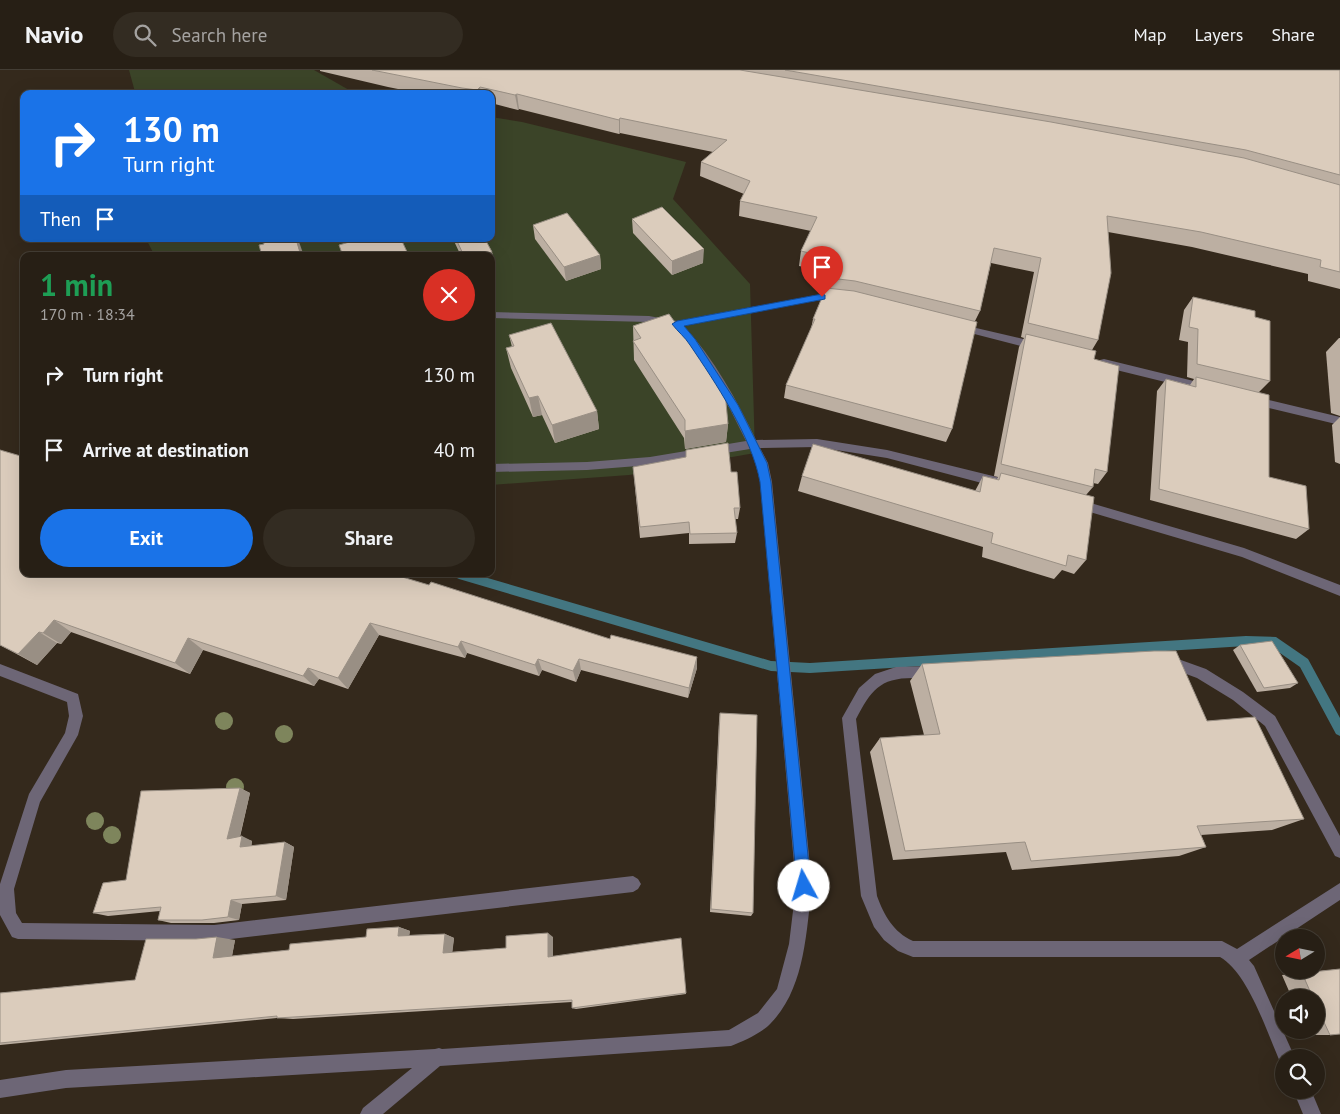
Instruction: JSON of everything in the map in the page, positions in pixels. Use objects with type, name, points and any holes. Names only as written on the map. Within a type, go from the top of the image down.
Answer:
[{"type":"street","points":[[495,315],[649,319],[677,324],[822,297],[851,300]]},
{"type":"street","points":[[0,1089],[66,1079],[439,1056],[553,1051],[731,1038],[764,1019],[784,993],[797,944],[804,886],[784,691],[766,482],[762,463],[735,408],[692,341],[677,324]]},
{"type":"street","points":[[947,324],[1043,348]]},
{"type":"street","points":[[1091,360],[1215,390]]},
{"type":"street","points":[[1244,398],[1340,421]]},
{"type":"street","points":[[495,468],[587,466],[650,461],[754,444],[817,443],[887,454],[1005,485]]},
{"type":"street","points":[[1069,502],[1244,553],[1340,591]]},
{"type":"street","points":[[1150,660],[1168,661],[1201,673],[1238,696],[1270,722],[1340,851]]},
{"type":"street","points":[[0,670],[73,698],[76,716],[71,735],[34,799],[6,889],[8,915],[18,931],[214,933],[632,884]]},
{"type":"street","points":[[945,671],[886,674],[870,685],[849,718],[870,896],[879,921],[891,938],[913,949],[1222,949],[1237,958],[1248,972],[1283,1049]]},
{"type":"street","points":[[1237,958],[1340,891]]},
{"type":"street","points":[[370,1114],[439,1056]]},
{"type":"street","points":[[1306,1099],[1312,1114]]},
{"type":"green space","points":[[129,70],[314,70],[349,90],[134,90]]},
{"type":"green space","points":[[495,118],[522,122],[686,162],[673,199],[750,284],[755,453],[629,475],[495,485],[495,252],[153,252],[148,242],[495,242]]},
{"type":"building","points":[[372,70],[740,70],[1051,122],[1244,158],[1340,185],[1340,272],[1320,267],[1321,260],[1201,232],[1107,216],[1111,273],[1098,340],[1028,323],[1041,258],[994,248],[980,311],[855,281],[830,278],[838,260],[801,251],[817,217],[740,201],[750,181],[701,162],[727,140],[620,118],[619,120],[517,94],[480,87],[477,90]]},
{"type":"building","points":[[785,70],[1340,70],[1340,175],[1246,150]]},
{"type":"building","points":[[662,207],[704,249],[672,261],[632,219]]},
{"type":"building","points":[[567,213],[600,255],[564,267],[533,225]]},
{"type":"building","points":[[264,242],[297,242],[300,252],[261,252],[259,245],[264,244]]},
{"type":"building","points":[[350,242],[402,242],[407,252],[342,252],[339,245]]},
{"type":"building","points":[[457,242],[487,242],[492,252],[462,252]]},
{"type":"building","points":[[826,288],[854,291],[977,322],[952,429],[786,385],[815,319],[813,319]]},
{"type":"building","points":[[1193,297],[1255,311],[1255,317],[1270,321],[1270,381],[1197,364],[1198,329],[1189,327]]},
{"type":"building","points":[[669,314],[725,392],[728,424],[685,431],[685,420],[633,341],[641,338],[633,326]]},
{"type":"building","points":[[551,323],[597,411],[552,425],[538,396],[529,398],[506,348],[514,346],[509,335]]},
{"type":"building","points":[[1026,334],[1096,351],[1094,359],[1119,366],[1107,472],[1095,469],[1093,487],[1001,464]]},
{"type":"building","points":[[1196,377],[1269,395],[1269,477],[1306,486],[1309,529],[1159,489],[1166,379],[1196,387]]},
{"type":"building","points":[[728,443],[731,472],[737,472],[740,508],[734,508],[737,533],[690,534],[689,522],[640,527],[633,467],[686,457],[686,450]]},
{"type":"building","points":[[813,444],[980,492],[983,476],[999,480],[1001,473],[1094,497],[1086,560],[1068,555],[1066,566],[991,543],[993,533],[802,476]]},
{"type":"building","points":[[0,450],[20,456],[20,577],[402,577],[429,585],[431,582],[610,639],[611,635],[697,657],[689,688],[579,659],[573,671],[538,659],[535,665],[461,641],[458,647],[370,623],[338,678],[308,668],[303,676],[188,638],[175,663],[54,620],[43,633],[39,632],[18,654],[0,645]]},
{"type":"building","points":[[1272,641],[1298,683],[1264,688],[1240,645]]},
{"type":"building","points":[[1176,651],[1207,721],[1255,717],[1304,819],[1197,826],[1206,847],[1031,861],[1025,842],[905,851],[880,738],[940,734],[922,664]]},
{"type":"building","points":[[720,713],[757,715],[753,913],[711,909]]},
{"type":"building","points":[[240,788],[227,839],[242,836],[240,847],[285,842],[276,896],[231,900],[228,917],[202,920],[158,920],[161,907],[93,913],[103,883],[126,880],[141,791]]},
{"type":"building","points":[[399,927],[398,936],[445,934],[443,953],[506,948],[506,936],[548,933],[548,957],[681,938],[686,993],[572,1008],[572,1000],[277,1018],[277,1016],[0,1043],[0,993],[135,980],[146,939],[217,937],[213,958],[289,950],[290,944],[366,937],[367,929]]},
{"type":"building","points":[[1340,969],[1340,1034],[1330,1035],[1325,1024],[1325,989],[1309,989],[1305,979],[1325,979],[1325,971]]},
{"type":"waterway","points":[[469,577],[771,666],[810,668],[1246,641],[1272,641],[1304,663],[1340,730]]},
{"type":"route","points":[[804,886],[784,691],[766,482],[762,463],[735,408],[692,341],[677,324],[822,297]]}]
